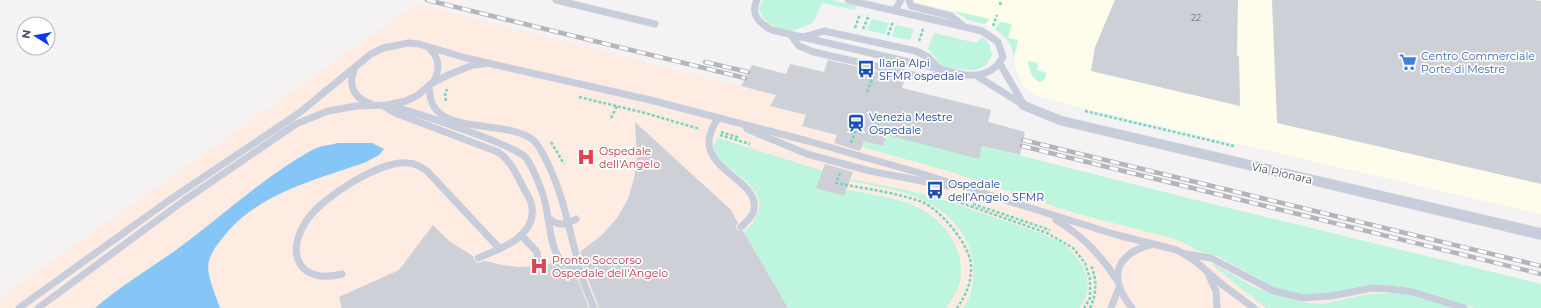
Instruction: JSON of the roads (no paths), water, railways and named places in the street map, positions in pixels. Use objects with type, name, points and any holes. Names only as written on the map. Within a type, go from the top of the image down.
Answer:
[{"type":"street","name":"Via Pionara","points":[[1025,106],[1058,120],[1541,234]]},
{"type":"lane","points":[[556,0],[655,24]]},
{"type":"lane","points":[[757,0],[754,8],[754,14],[761,25],[772,30],[940,69],[976,76],[994,70],[1000,64],[1003,57],[998,42],[982,31],[962,25],[849,0]]},
{"type":"lane","points":[[895,10],[901,0]]},
{"type":"lane","points":[[909,0],[911,6],[951,16],[962,25]]},
{"type":"lane","points":[[802,37],[824,31],[916,51],[928,57],[940,69]]},
{"type":"lane","points":[[790,34],[799,46],[806,49],[918,76],[927,77],[953,72]]},
{"type":"lane","points":[[19,308],[168,201],[299,113],[371,54],[396,44],[419,44],[429,48],[489,63],[650,100],[837,149],[1122,237],[1166,247],[1186,254],[1211,258],[1274,291],[1303,298],[1331,296],[1372,288],[1390,289],[1413,292],[1464,308]]},
{"type":"lane","points":[[429,48],[436,54],[439,61],[438,75],[431,85],[432,105],[436,111],[443,116],[465,123],[512,131],[533,140],[553,174],[568,223],[580,273],[594,308]]},
{"type":"lane","points":[[360,62],[353,71],[350,79],[350,85],[358,98],[365,102],[415,113],[510,148],[523,155],[530,163],[536,176],[546,205],[552,241],[559,259],[580,273]]},
{"type":"lane","points":[[38,308],[182,202],[296,124],[328,111],[357,106],[382,105],[406,101],[418,96],[431,85],[460,70],[489,63]]},
{"type":"lane","points":[[1000,64],[1012,88],[1025,106]]},
{"type":"lane","name":"Via Pionara","points":[[976,76],[989,82],[1025,106]]},
{"type":"lane","points":[[382,105],[395,113],[482,145],[504,155],[516,170],[532,206],[531,220],[520,235],[508,246],[478,258]]},
{"type":"lane","points":[[720,118],[711,131],[708,147],[715,162],[748,189],[754,196],[755,208],[751,219],[741,228]]},
{"type":"lane","points":[[720,118],[807,154],[870,171],[980,192]]},
{"type":"lane","points":[[342,274],[331,278],[315,276],[305,272],[300,266],[298,259],[296,248],[298,237],[307,220],[326,199],[343,186],[365,175],[398,163],[409,162],[426,171],[500,249]]},
{"type":"lane","points":[[1041,212],[1063,224],[1089,243],[1103,258],[1118,284],[1123,297],[1132,308]]},
{"type":"lane","points":[[548,216],[556,224],[568,223],[576,219]]},
{"type":"lane","points":[[520,235],[537,252],[539,266]]},
{"type":"lane","points":[[1111,308],[1118,284],[1118,267],[1124,257],[1131,251],[1150,245],[1166,247]]},
{"type":"lane","points":[[1186,254],[1224,286],[1254,308]]},
{"type":"lane","points":[[1205,269],[1216,288],[1218,299],[1217,308]]},
{"type":"water","points":[[338,143],[372,143],[384,149],[379,155],[366,162],[287,190],[251,211],[235,224],[219,242],[210,258],[208,266],[208,271],[220,308],[95,308],[122,287],[187,242],[274,174],[293,161],[312,150]]},
{"type":"railway","points":[[427,0],[745,78]]},
{"type":"railway","points":[[705,62],[748,72]]},
{"type":"railway","points":[[1023,140],[1541,266]]},
{"type":"railway","points":[[1022,146],[1541,274]]},
{"type":"place","name":"Centro Commerciale Porte di Mestre","points":[[1408,62]]},
{"type":"place","name":"Ilaria Alpi SFMR ospedale","points":[[866,69]]},
{"type":"place","name":"Venezia Mestre Ospedale","points":[[856,123]]},
{"type":"place","name":"Ospedale dell'Angelo","points":[[586,157]]},
{"type":"place","name":"Ospedale dell'Angelo SFMR","points":[[935,190]]},
{"type":"place","name":"Pronto Soccorso Ospedale dell'Angelo","points":[[539,266]]}]
